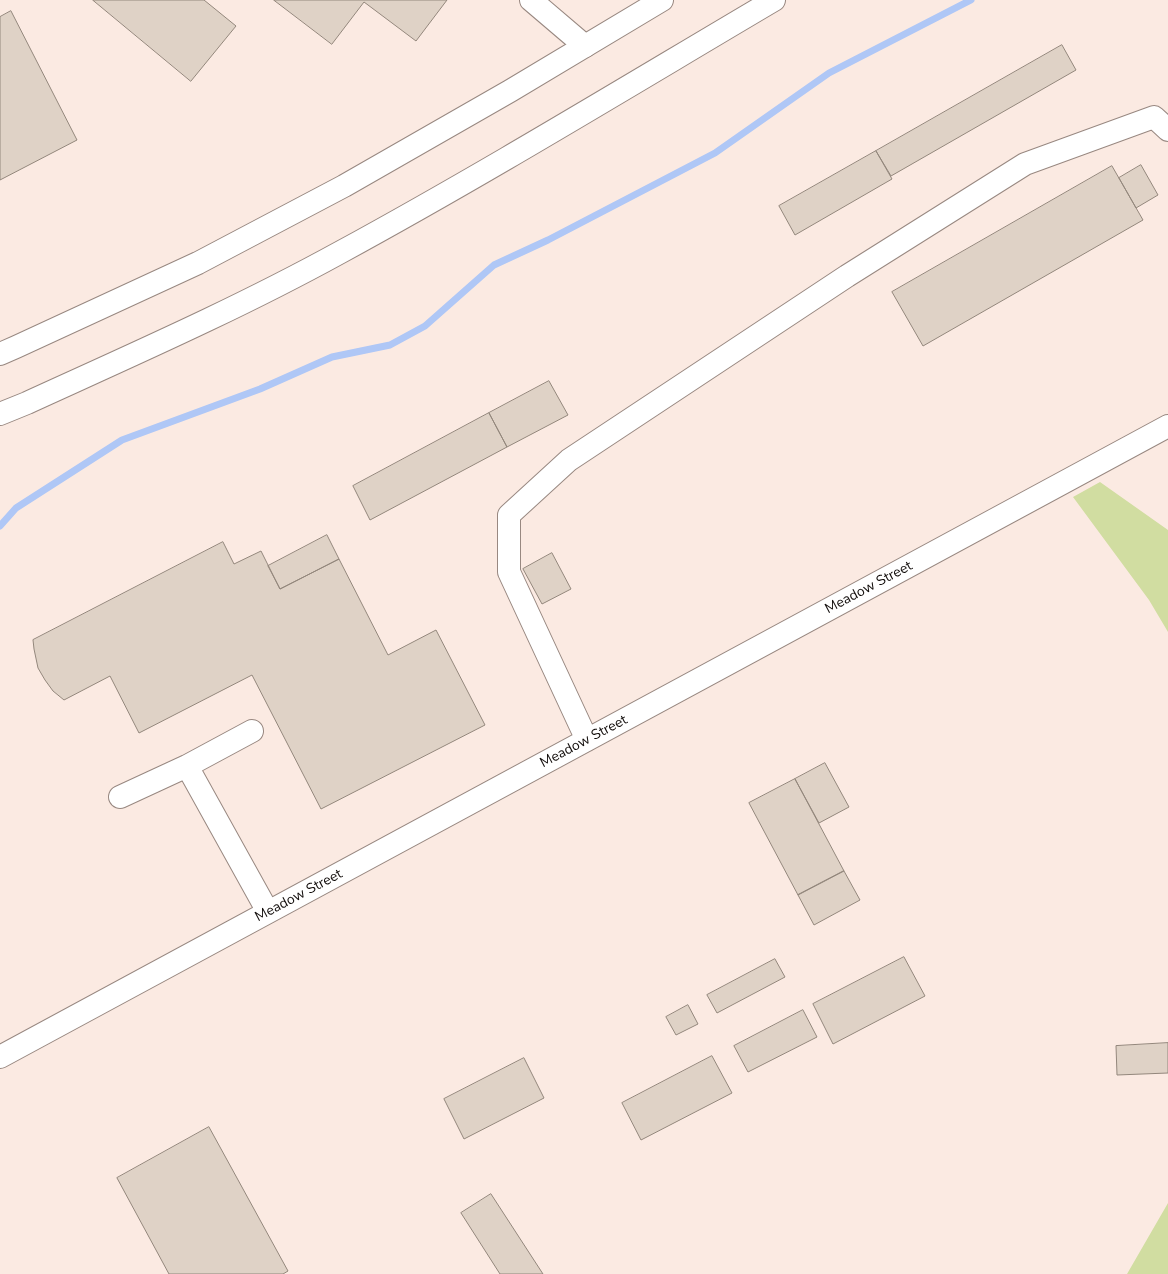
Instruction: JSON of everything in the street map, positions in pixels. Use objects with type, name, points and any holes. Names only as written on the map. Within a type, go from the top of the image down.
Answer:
[{"type":"main road","points":[[531,0],[585,46]]},
{"type":"main road","points":[[0,354],[198,263],[344,186],[662,0]]},
{"type":"main road","points":[[0,414],[215,317],[337,254],[492,168],[774,0]]},
{"type":"main road","points":[[587,740],[509,572],[509,515],[569,460],[847,276],[1025,164],[1154,117],[1168,130]]},
{"type":"main road","name":"Meadow Street","points":[[0,1057],[1168,426]]},
{"type":"main road","points":[[120,797],[187,766],[252,731]]},
{"type":"main road","points":[[187,766],[268,912]]},
{"type":"green space","points":[[1100,482],[1168,530],[1168,632],[1149,600],[1073,497]]},
{"type":"green space","points":[[1168,1203],[1168,1274],[1127,1274]]},
{"type":"building","points":[[93,0],[204,0],[236,26],[191,81]]},
{"type":"building","points":[[274,0],[447,0],[416,41],[364,2],[332,44]]},
{"type":"building","points":[[11,11],[77,140],[0,180],[0,17]]},
{"type":"building","points":[[1062,45],[1076,70],[891,176],[876,151]]},
{"type":"building","points":[[876,151],[892,179],[795,235],[779,206]]},
{"type":"building","points":[[1141,165],[1158,195],[1136,208],[1119,178]]},
{"type":"building","points":[[1112,166],[1143,220],[923,346],[892,292]]},
{"type":"building","points":[[549,381],[568,415],[507,447],[489,413]]},
{"type":"building","points":[[489,413],[507,447],[370,520],[353,486]]},
{"type":"building","points":[[327,535],[339,559],[280,589],[268,566]]},
{"type":"building","points":[[223,542],[234,564],[261,551],[280,589],[339,559],[388,655],[436,630],[485,725],[321,809],[252,675],[139,733],[110,676],[64,700],[53,691],[38,668],[33,640]]},
{"type":"building","points":[[552,553],[571,589],[542,604],[523,569]]},
{"type":"building","points":[[825,763],[849,807],[819,823],[795,779]]},
{"type":"building","points":[[795,779],[844,871],[798,895],[749,803]]},
{"type":"building","points":[[844,871],[860,900],[814,925],[798,895]]},
{"type":"building","points":[[904,957],[925,996],[833,1044],[813,1004]]},
{"type":"building","points":[[775,959],[785,977],[717,1013],[707,995]]},
{"type":"building","points":[[688,1005],[698,1024],[676,1035],[666,1017]]},
{"type":"building","points":[[803,1010],[817,1037],[748,1072],[734,1046]]},
{"type":"building","points":[[1168,1043],[1168,1073],[1117,1075],[1116,1046]]},
{"type":"building","points":[[712,1056],[732,1093],[641,1140],[622,1103]]},
{"type":"building","points":[[524,1058],[544,1098],[464,1139],[444,1099]]},
{"type":"building","points":[[209,1127],[288,1271],[283,1274],[169,1274],[117,1178]]},
{"type":"building","points":[[491,1194],[543,1274],[500,1274],[461,1213]]},
{"type":"waterway","points":[[0,526],[16,508],[122,440],[260,389],[332,357],[390,345],[425,326],[494,265],[548,240],[715,153],[829,73],[971,0]]}]
